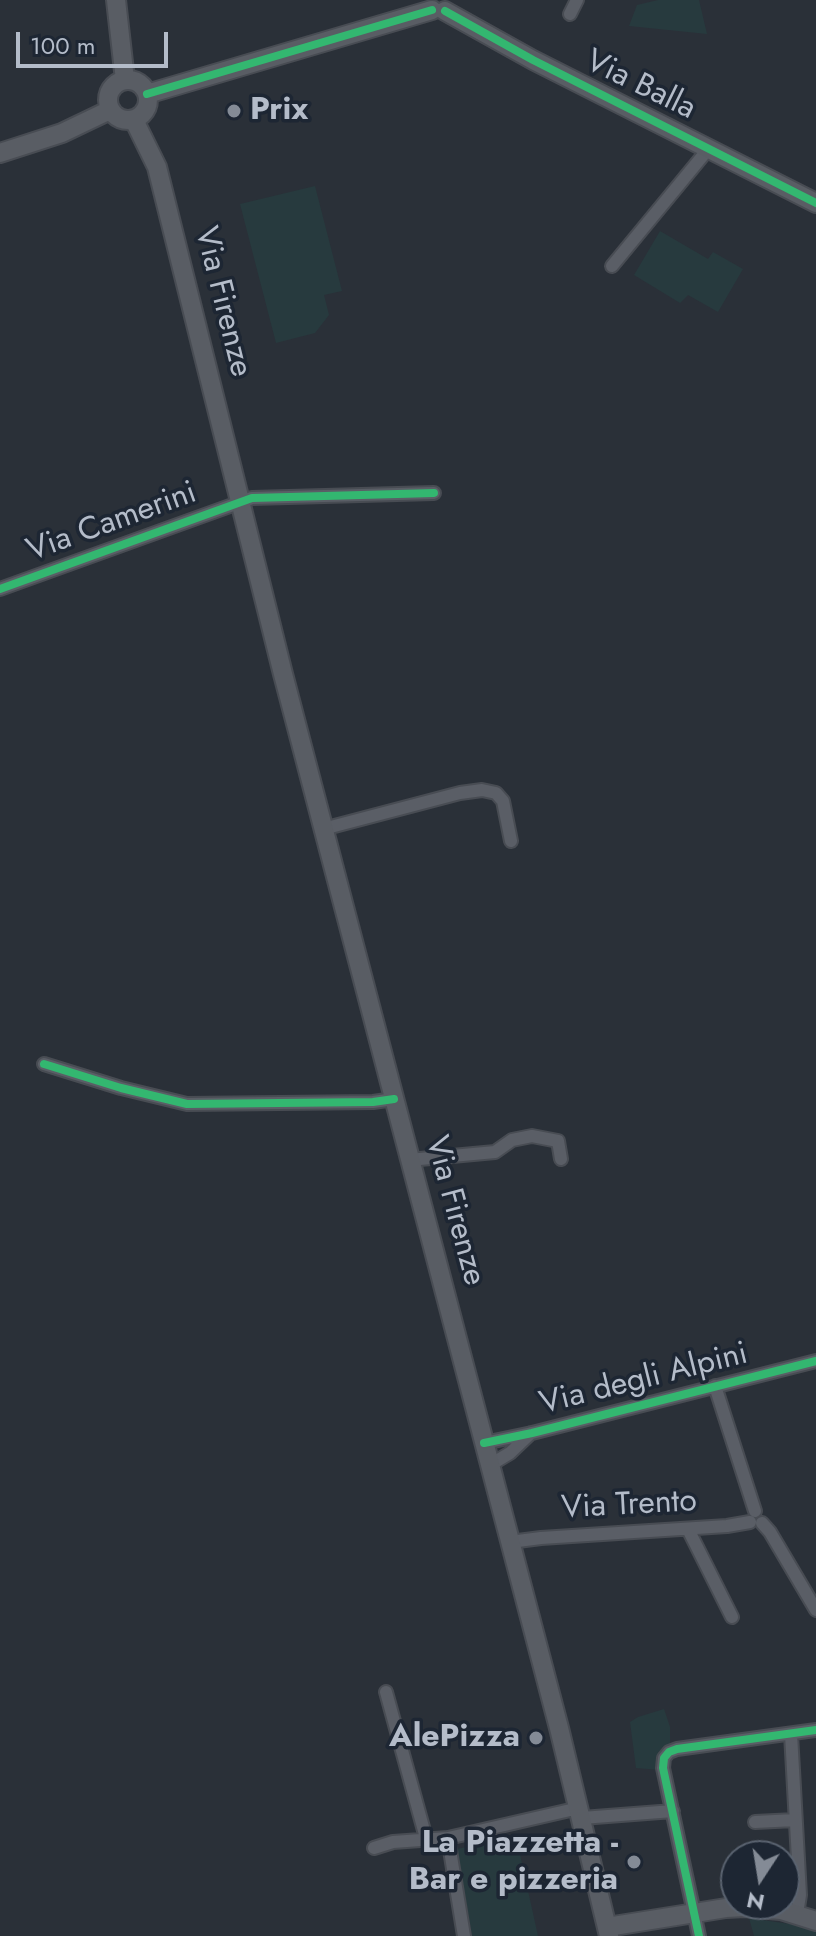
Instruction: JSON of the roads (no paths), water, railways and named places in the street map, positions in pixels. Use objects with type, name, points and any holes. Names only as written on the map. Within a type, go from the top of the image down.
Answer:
[{"type":"main road","points":[[116,0],[125,80]]},
{"type":"main road","name":"Via Balla","points":[[147,94],[437,6],[533,60],[816,203]]},
{"type":"main road","points":[[125,80],[139,83],[147,94],[144,112],[134,120],[122,120],[110,110],[110,90],[125,80]]},
{"type":"main road","points":[[0,153],[62,133],[110,110]]},
{"type":"main road","name":"Via Firenze","points":[[134,120],[157,167],[323,829],[510,1542],[608,1931]]},
{"type":"main road","points":[[608,1931],[720,1910]]},
{"type":"street","points":[[570,14],[577,0]]},
{"type":"street","name":"Via Balla","points":[[612,266],[710,147]]},
{"type":"street","points":[[240,502],[260,497],[434,493]]},
{"type":"street","name":"Via Camerini","points":[[0,589],[240,502]]},
{"type":"street","points":[[323,829],[482,790],[496,793],[503,801],[511,841]]},
{"type":"street","points":[[44,1064],[187,1104],[373,1102],[394,1099]]},
{"type":"street","points":[[409,1160],[495,1152],[512,1140],[532,1136],[558,1141],[561,1159]]},
{"type":"street","name":"Via degli Alpini","points":[[484,1443],[816,1361]]},
{"type":"street","name":"Via Trento","points":[[715,1386],[756,1519],[770,1532],[816,1610]]},
{"type":"street","name":"Via degli Alpini","points":[[490,1465],[510,1453],[531,1433]]},
{"type":"street","name":"Via Trento","points":[[510,1542],[688,1529],[756,1519]]},
{"type":"street","points":[[688,1529],[732,1617]]},
{"type":"street","points":[[386,1692],[426,1838]]},
{"type":"street","points":[[699,1936],[663,1765],[669,1752],[816,1730]]},
{"type":"street","points":[[791,1734],[796,1840]]},
{"type":"street","points":[[374,1848],[393,1842],[448,1838],[580,1813],[673,1811]]},
{"type":"street","points":[[755,1822],[795,1820]]},
{"type":"street","points":[[448,1838],[464,1936]]},
{"type":"place","name":"Prix","points":[[234,111]]},
{"type":"place","name":"AlePizza","points":[[536,1738]]},
{"type":"place","name":"La Piazzetta - Bar e pizzeria","points":[[634,1862]]}]
